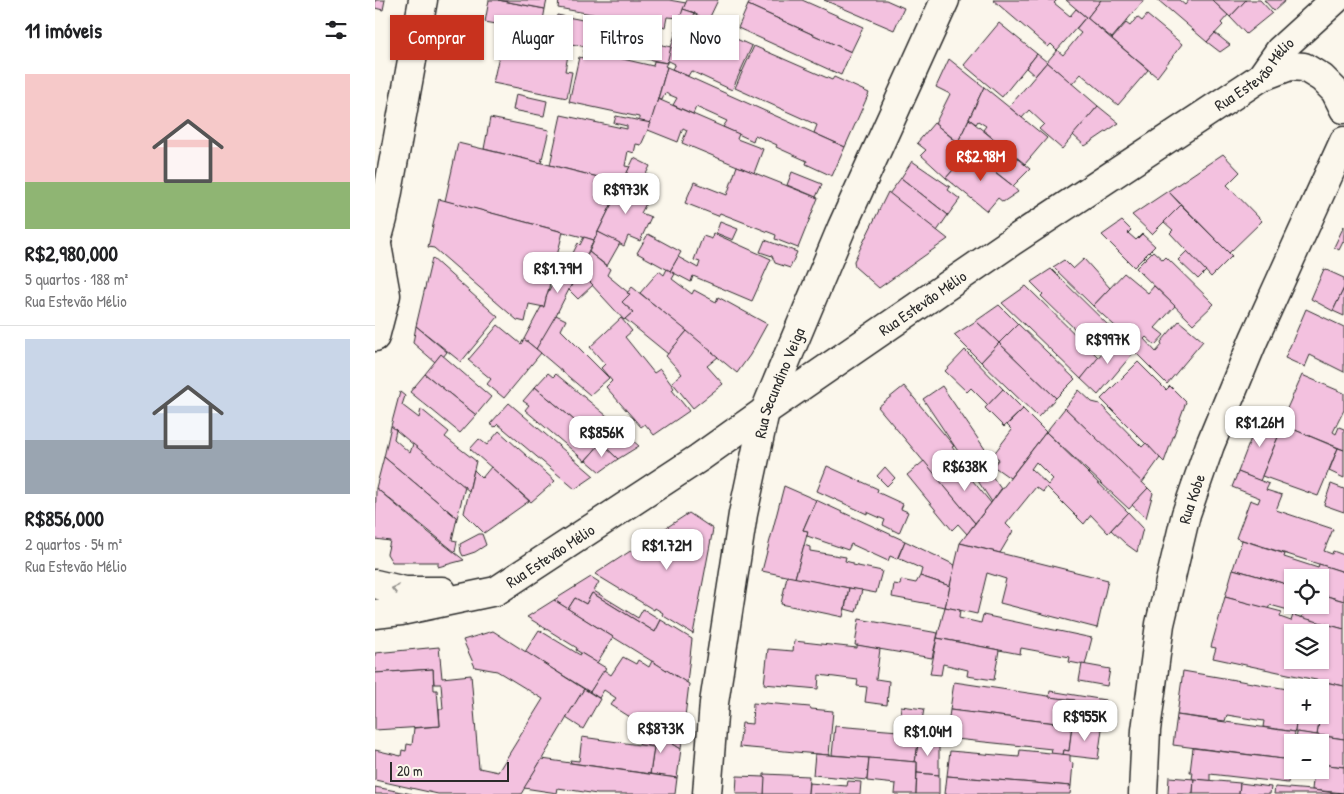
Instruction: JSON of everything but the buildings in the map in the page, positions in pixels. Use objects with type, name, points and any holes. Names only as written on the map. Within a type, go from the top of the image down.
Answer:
[{"type":"street","points":[[375,337],[386,295],[376,247],[423,0]]},
{"type":"street","name":"Rua Secundino Veiga","points":[[707,794],[714,703],[743,514],[765,411],[842,227],[945,0]]},
{"type":"street","name":"Rua Estevão Mélio","points":[[375,614],[401,611],[496,591],[699,458],[1011,242],[1261,77],[1280,50],[1335,0]]},
{"type":"street","points":[[1261,77],[1290,66],[1304,67],[1321,78],[1335,91],[1344,109]]},
{"type":"street","name":"Rua Kobe","points":[[1143,794],[1147,730],[1160,624],[1186,514],[1210,445],[1254,339],[1344,141]]},
{"type":"street","name":"Rua Estevão Mélio","points":[[375,584],[405,591],[496,591]]}]
